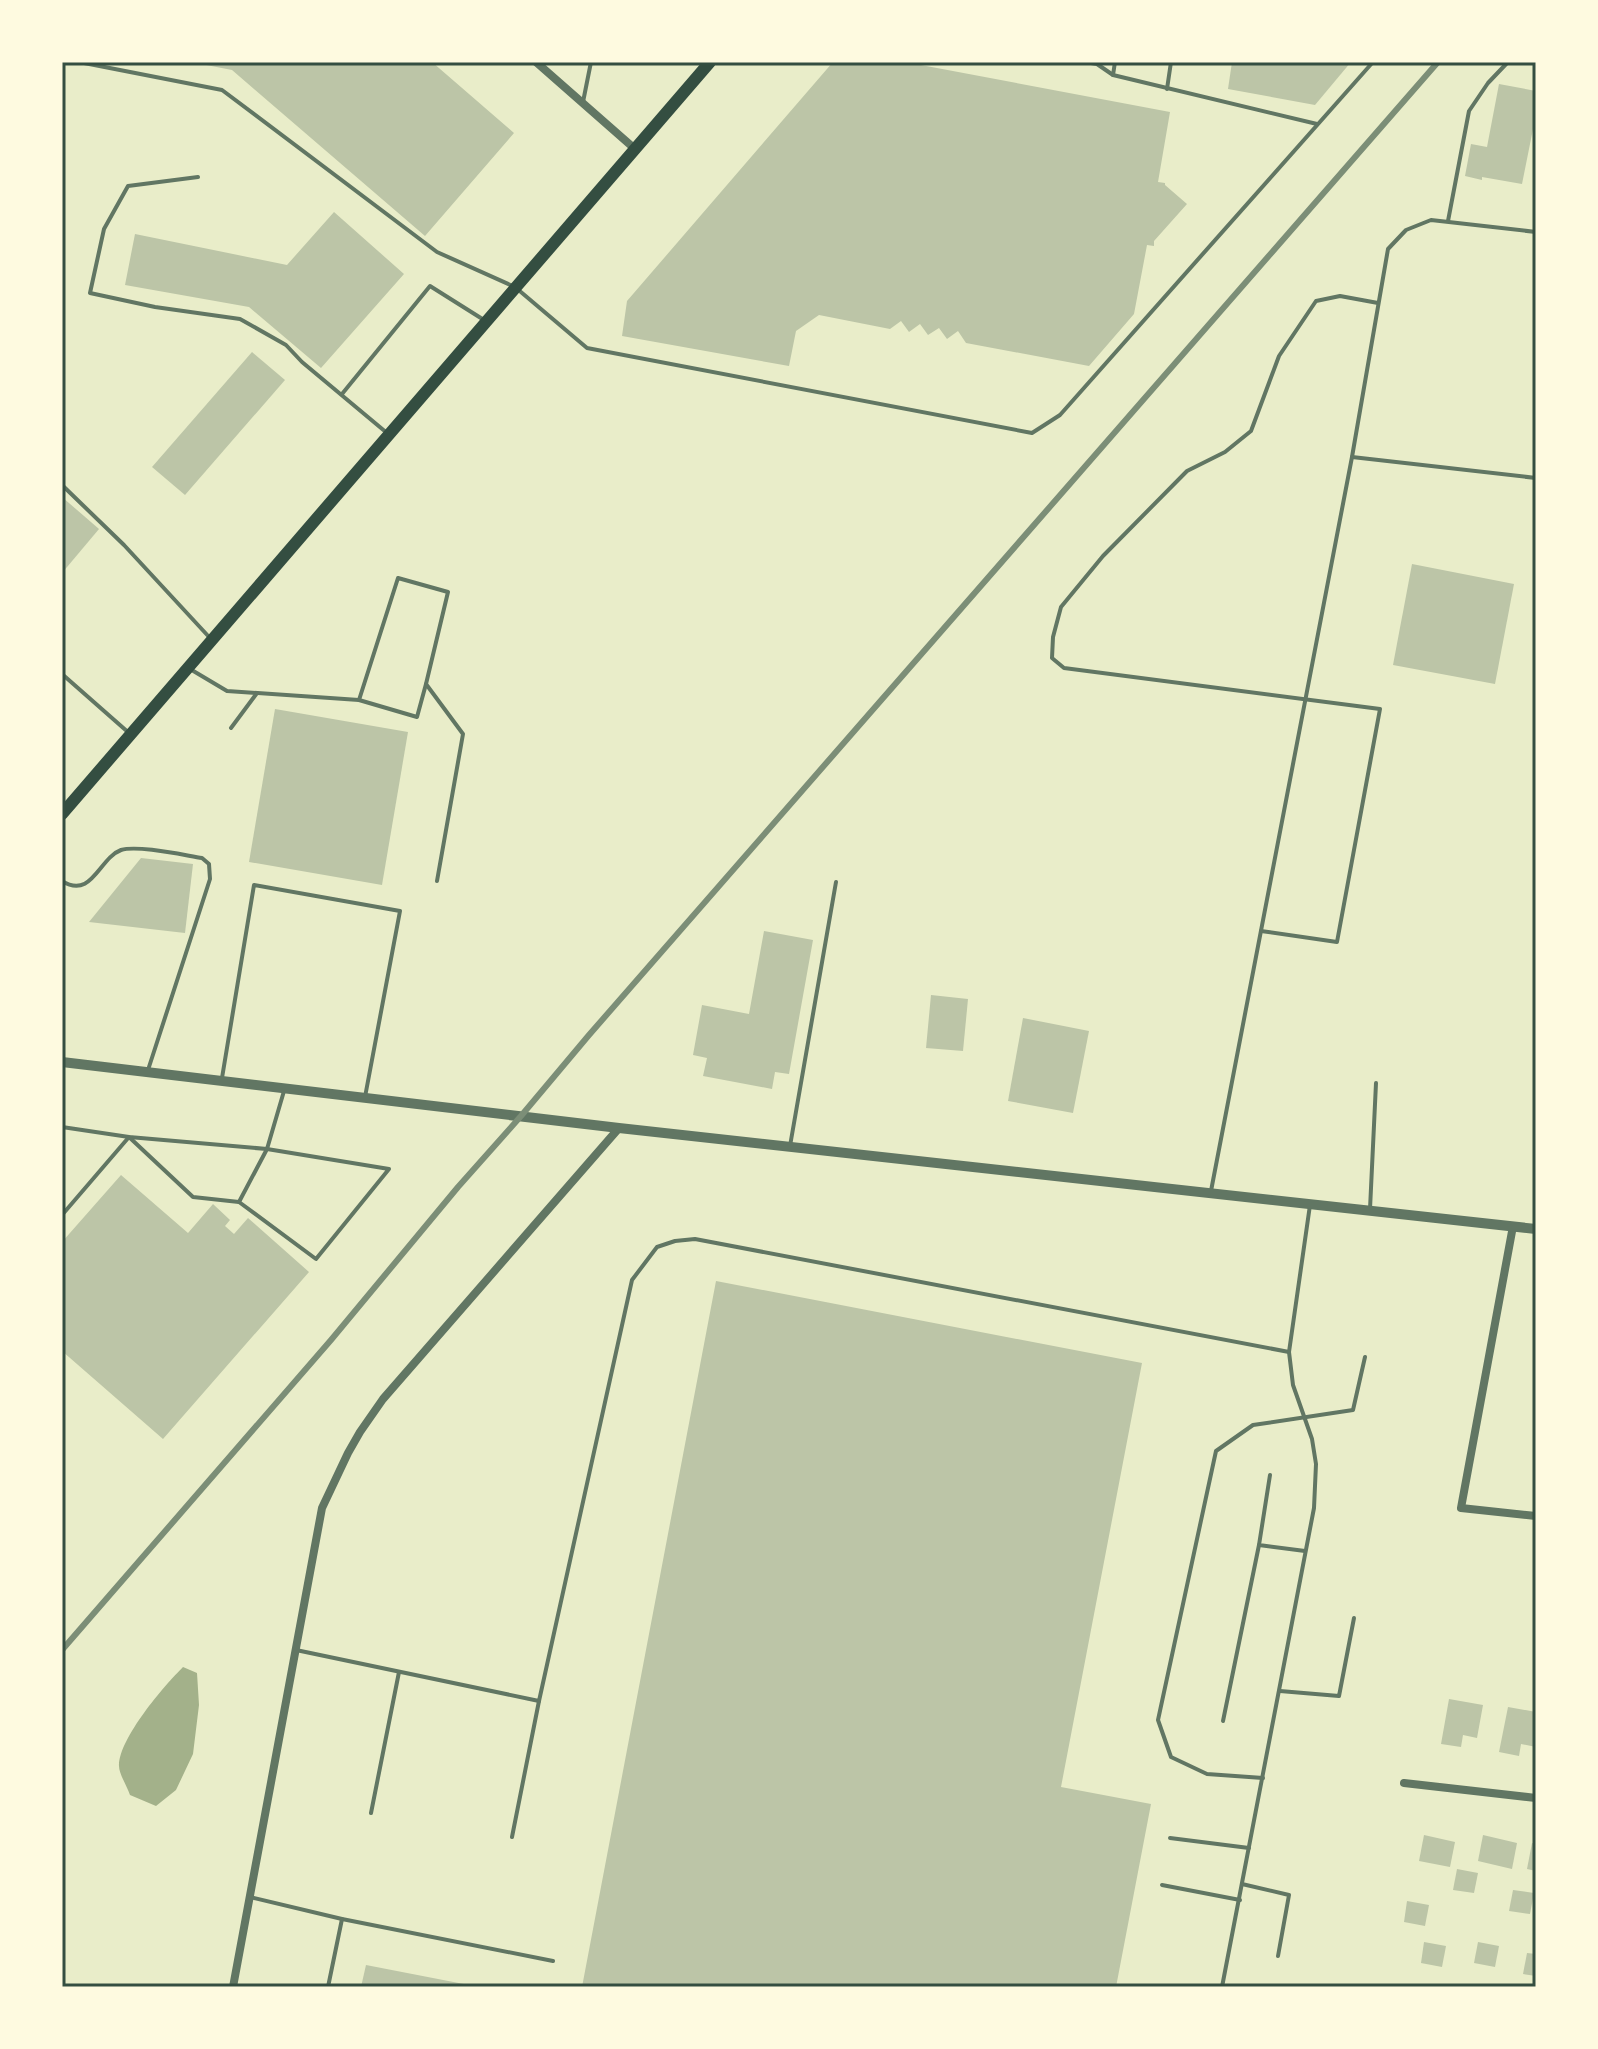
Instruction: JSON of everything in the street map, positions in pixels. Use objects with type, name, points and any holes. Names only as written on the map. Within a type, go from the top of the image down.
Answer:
[{"type":"main road","points":[[62,814],[710,62]]},
{"type":"street","points":[[536,62],[635,149]]},
{"type":"street","points":[[62,1062],[619,1128],[1536,1229]]},
{"type":"street","points":[[233,1987],[322,1508],[360,1432],[383,1399],[619,1128]]},
{"type":"street","points":[[1513,1226],[1461,1508],[1536,1516]]},
{"type":"street","points":[[1404,1783],[1536,1798]]},
{"type":"lane","points":[[79,62],[222,90],[437,252],[515,287],[587,348],[1032,433],[1060,415],[1373,62]]},
{"type":"lane","points":[[583,102],[591,62]]},
{"type":"lane","points":[[1085,62],[1097,64],[1113,75],[1318,124]]},
{"type":"lane","points":[[1113,75],[1115,62]]},
{"type":"lane","points":[[1167,89],[1171,62]]},
{"type":"lane","points":[[1448,221],[1469,111],[1488,83],[1508,62]]},
{"type":"lane","points":[[198,177],[128,186],[104,229],[90,293],[155,307],[240,319],[286,345],[388,435]]},
{"type":"lane","points":[[1211,1193],[1352,457],[1388,249],[1406,230],[1431,220],[1536,232]]},
{"type":"lane","points":[[341,395],[430,286],[486,321]]},
{"type":"lane","points":[[1261,931],[1337,942],[1380,709],[1064,668],[1052,658],[1053,637],[1061,607],[1103,556],[1187,471],[1225,452],[1251,431],[1279,356],[1316,301],[1340,296],[1378,303]]},
{"type":"lane","points":[[1352,457],[1536,478]]},
{"type":"lane","points":[[62,485],[124,545],[212,640]]},
{"type":"lane","points":[[188,668],[227,691],[359,700],[417,717],[448,592],[398,578],[359,700]]},
{"type":"lane","points":[[62,674],[131,734]]},
{"type":"lane","points":[[426,684],[463,734],[437,881]]},
{"type":"lane","points":[[231,728],[257,693]]},
{"type":"lane","points":[[62,881],[76,886],[89,883],[112,856],[134,849],[202,858],[209,864],[210,879],[147,1072]]},
{"type":"lane","points":[[790,1146],[836,882]]},
{"type":"lane","points":[[222,1081],[254,885],[400,911],[365,1097]]},
{"type":"lane","points":[[1370,1209],[1376,1083]]},
{"type":"lane","points":[[239,1202],[267,1149],[285,1089]]},
{"type":"lane","points":[[62,1127],[129,1137],[267,1149],[389,1169],[316,1259],[239,1202],[193,1197],[129,1137]]},
{"type":"lane","points":[[62,1215],[129,1137]]},
{"type":"lane","points":[[1222,1987],[1314,1508],[1316,1464],[1312,1439],[1293,1385],[1289,1352],[1311,1203]]},
{"type":"lane","points":[[512,1837],[632,1280],[657,1247],[695,1239],[1289,1352]]},
{"type":"lane","points":[[1263,1778],[1207,1774],[1171,1757],[1158,1720],[1216,1451],[1253,1425],[1353,1410],[1365,1357]]},
{"type":"lane","points":[[1223,1721],[1270,1475]]},
{"type":"lane","points":[[1259,1545],[1305,1551]]},
{"type":"lane","points":[[1279,1691],[1339,1696],[1354,1618]]},
{"type":"lane","points":[[296,1650],[539,1701]]},
{"type":"lane","points":[[371,1813],[399,1672]]},
{"type":"lane","points":[[1170,1838],[1249,1848]]},
{"type":"lane","points":[[1242,1884],[1289,1895],[1278,1956]]},
{"type":"lane","points":[[1162,1885],[1240,1900]]},
{"type":"lane","points":[[250,1897],[342,1919],[553,1961]]},
{"type":"lane","points":[[328,1987],[342,1919]]},
{"type":"shaded area","points":[[183,1667],[197,1673],[199,1705],[193,1754],[176,1790],[156,1806],[130,1795],[119,1769],[121,1754],[134,1727]]},
{"type":"building","points":[[196,62],[432,62],[514,133],[425,236],[232,70]]},
{"type":"building","points":[[833,62],[905,62],[1170,112],[1158,182],[1165,183],[1187,204],[1154,241],[1154,246],[1147,245],[1134,314],[1089,366],[966,343],[958,331],[947,339],[939,328],[928,335],[920,324],[909,332],[901,321],[890,329],[819,315],[796,331],[789,366],[622,336],[627,301]]},
{"type":"building","points":[[1232,62],[1351,62],[1315,105],[1228,89]]},
{"type":"building","points":[[1499,84],[1536,91],[1536,114],[1522,184],[1465,176],[1471,144],[1487,147]]},
{"type":"building","points":[[334,212],[404,274],[321,368],[249,307],[125,285],[135,234],[287,265]]},
{"type":"building","points":[[252,352],[285,380],[185,495],[152,467]]},
{"type":"building","points":[[62,497],[99,529],[62,573]]},
{"type":"building","points":[[1412,564],[1514,584],[1495,684],[1393,665]]},
{"type":"building","points":[[275,709],[408,732],[382,885],[249,862]]},
{"type":"building","points":[[141,858],[193,864],[185,933],[89,922]]},
{"type":"building","points":[[764,931],[813,940],[789,1074],[775,1072],[772,1089],[703,1076],[707,1058],[693,1055],[702,1005],[749,1014]]},
{"type":"building","points":[[931,995],[968,999],[963,1051],[926,1048]]},
{"type":"building","points":[[1023,1018],[1089,1031],[1073,1113],[1008,1101]]},
{"type":"building","points":[[121,1175],[188,1233],[213,1204],[230,1220],[225,1226],[234,1234],[248,1218],[309,1272],[163,1439],[62,1351],[62,1242]]},
{"type":"building","points":[[716,1281],[1142,1363],[1061,1787],[1151,1804],[1116,1987],[582,1987]]},
{"type":"building","points":[[1449,1699],[1483,1705],[1477,1738],[1463,1735],[1461,1747],[1441,1744]]},
{"type":"building","points":[[1508,1707],[1536,1712],[1536,1747],[1521,1744],[1519,1756],[1499,1752]]},
{"type":"building","points":[[1424,1835],[1455,1842],[1450,1867],[1419,1861]]},
{"type":"building","points":[[1483,1835],[1517,1843],[1512,1869],[1478,1861]]},
{"type":"building","points":[[1532,1843],[1536,1844],[1536,1871],[1527,1869]]},
{"type":"building","points":[[1457,1869],[1478,1873],[1474,1893],[1453,1890]]},
{"type":"building","points":[[1513,1890],[1534,1893],[1530,1914],[1509,1911]]},
{"type":"building","points":[[1407,1901],[1429,1905],[1425,1926],[1404,1922]]},
{"type":"building","points":[[1424,1942],[1446,1946],[1442,1967],[1421,1963]]},
{"type":"building","points":[[1478,1942],[1499,1946],[1495,1967],[1474,1963]]},
{"type":"building","points":[[1527,1953],[1536,1954],[1536,1976],[1523,1974]]},
{"type":"building","points":[[366,1965],[474,1986],[474,1987],[361,1987]]},
{"type":"railway","points":[[62,1650],[331,1340],[589,1035],[1438,62]]}]
